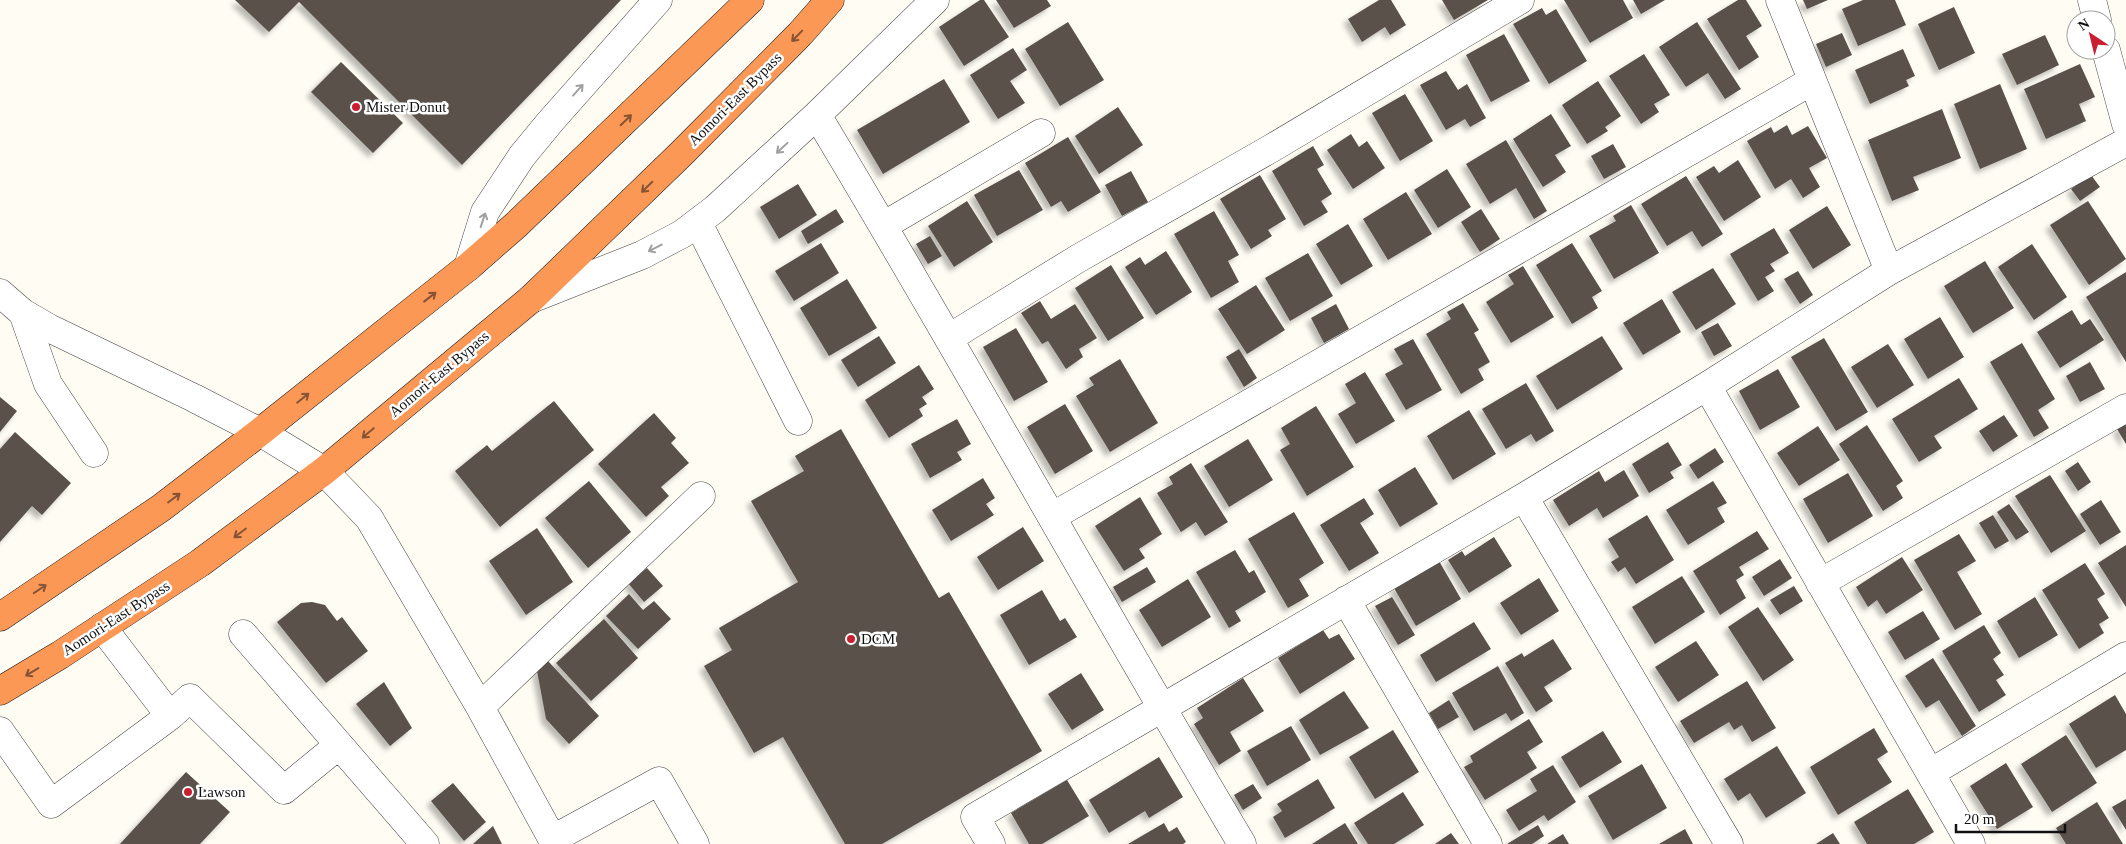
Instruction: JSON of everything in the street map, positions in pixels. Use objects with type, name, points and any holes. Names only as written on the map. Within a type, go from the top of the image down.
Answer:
[{"type":"highway","points":[[0,617],[161,508],[260,432],[468,266],[516,226],[750,0]]},
{"type":"highway","name":"Aomori-East Bypass","points":[[0,691],[102,627],[200,562],[324,471],[531,299],[682,153],[800,34],[830,0]]},
{"type":"street","points":[[468,266],[485,212],[522,156],[658,0]]},
{"type":"street","points":[[531,299],[642,255],[682,234],[698,223],[817,115],[936,0]]},
{"type":"street","points":[[949,338],[1079,258],[1272,148],[1520,0]]},
{"type":"street","points":[[1780,0],[1889,271]]},
{"type":"street","points":[[2109,60],[2126,124]]},
{"type":"street","points":[[1053,516],[1812,81]]},
{"type":"street","points":[[817,115],[1053,516],[1161,708],[1242,844]]},
{"type":"street","points":[[883,226],[1041,133]]},
{"type":"street","points":[[992,844],[975,816],[1524,497],[1707,386],[1889,271],[2126,142]]},
{"type":"street","points":[[698,223],[798,420]]},
{"type":"street","points":[[0,293],[23,313],[49,328],[260,432],[324,471],[369,518],[480,707],[554,842],[659,781],[695,844]]},
{"type":"street","points":[[23,313],[48,384],[94,453]]},
{"type":"street","points":[[1707,386],[1970,844]]},
{"type":"street","points":[[1820,583],[2126,408]]},
{"type":"street","points":[[480,707],[701,496]]},
{"type":"street","points":[[1524,497],[1728,844]]},
{"type":"street","points":[[1346,600],[1488,844]]},
{"type":"street","points":[[102,627],[170,716]]},
{"type":"street","points":[[243,634],[425,844]]},
{"type":"street","points":[[1930,773],[2126,656]]},
{"type":"street","points":[[0,731],[51,804],[170,716],[190,698],[284,790],[339,745]]},
{"type":"building","points":[[235,0],[621,0],[462,165],[299,2],[269,32]]},
{"type":"building","points":[[980,0],[984,0],[1009,37],[964,66],[939,27]]},
{"type":"building","points":[[996,0],[1047,0],[1051,6],[1014,28]]},
{"type":"building","points":[[1379,0],[1391,0],[1406,25],[1390,35],[1385,27],[1362,42],[1348,19]]},
{"type":"building","points":[[1442,0],[1488,0],[1454,20]]},
{"type":"building","points":[[1564,0],[1623,0],[1633,18],[1590,43]]},
{"type":"building","points":[[1633,0],[1665,0],[1641,14]]},
{"type":"building","points":[[1738,0],[1746,0],[1762,26],[1746,36],[1759,57],[1739,70],[1707,19]]},
{"type":"building","points":[[1803,0],[1828,0],[1807,9]]},
{"type":"building","points":[[1863,0],[1895,0],[1906,25],[1858,46],[1842,9]]},
{"type":"building","points":[[1954,7],[1975,53],[1939,70],[1918,24]]},
{"type":"building","points":[[1542,8],[1546,15],[1556,9],[1587,61],[1549,84],[1513,24]]},
{"type":"building","points":[[1068,22],[1104,80],[1060,106],[1025,49]]},
{"type":"building","points":[[1697,22],[1741,89],[1725,99],[1708,73],[1686,87],[1659,47]]},
{"type":"building","points":[[1842,33],[1852,55],[1826,67],[1816,44]]},
{"type":"building","points":[[1504,34],[1530,81],[1491,102],[1466,55]]},
{"type":"building","points":[[2045,35],[2059,65],[2017,85],[2002,54]]},
{"type":"building","points":[[1013,48],[1027,70],[1010,81],[1025,103],[998,119],[970,75]]},
{"type":"building","points":[[1903,49],[1915,76],[1906,80],[1909,86],[1870,104],[1855,70]]},
{"type":"building","points":[[1644,54],[1670,95],[1654,104],[1659,112],[1641,124],[1609,76]]},
{"type":"building","points":[[341,62],[403,123],[373,153],[311,92]]},
{"type":"building","points":[[2080,64],[2095,97],[2079,104],[2086,121],[2046,139],[2024,89]]},
{"type":"building","points":[[1446,71],[1458,90],[1467,84],[1486,118],[1470,127],[1465,119],[1446,130],[1420,85]]},
{"type":"building","points":[[944,79],[970,122],[883,174],[857,130]]},
{"type":"building","points":[[1598,81],[1621,116],[1605,127],[1608,131],[1587,144],[1562,105]]},
{"type":"building","points":[[2000,84],[2027,149],[1980,169],[1954,104]]},
{"type":"building","points":[[1405,94],[1433,141],[1400,161],[1372,113]]},
{"type":"building","points":[[1118,107],[1143,145],[1099,174],[1075,136]]},
{"type":"building","points":[[1942,109],[1961,158],[1913,177],[1919,190],[1892,201],[1868,140]]},
{"type":"building","points":[[1551,114],[1571,146],[1555,155],[1566,172],[1543,187],[1513,139]]},
{"type":"building","points":[[1787,125],[1792,135],[1808,126],[1827,158],[1809,168],[1820,187],[1803,198],[1791,179],[1775,189],[1747,141],[1771,127],[1774,133]]},
{"type":"building","points":[[1351,134],[1359,147],[1367,141],[1385,168],[1353,189],[1327,150]]},
{"type":"building","points":[[1068,137],[1101,192],[1068,212],[1061,201],[1051,207],[1025,163]]},
{"type":"building","points":[[1506,140],[1547,211],[1534,219],[1516,188],[1490,204],[1466,164]]},
{"type":"building","points":[[1613,144],[1626,167],[1604,179],[1591,156]]},
{"type":"building","points":[[1313,146],[1324,165],[1317,169],[1332,194],[1321,201],[1328,212],[1304,226],[1272,171]]},
{"type":"building","points":[[1738,160],[1761,197],[1724,221],[1696,177],[1714,166],[1719,173]]},
{"type":"building","points":[[1447,169],[1471,207],[1438,228],[1414,190]]},
{"type":"building","points":[[1019,170],[1043,210],[997,236],[974,195]]},
{"type":"building","points":[[1131,171],[1148,202],[1122,216],[1105,185]]},
{"type":"building","points":[[1260,175],[1286,219],[1268,230],[1272,236],[1251,249],[1220,199]]},
{"type":"building","points":[[2091,175],[2100,187],[2080,201],[2071,189]]},
{"type":"building","points":[[1686,176],[1723,234],[1702,247],[1692,231],[1667,246],[1641,204]]},
{"type":"building","points":[[798,184],[817,215],[779,239],[760,207]]},
{"type":"building","points":[[1406,192],[1432,234],[1388,260],[1363,219]]},
{"type":"building","points":[[967,201],[993,242],[954,267],[928,226]]},
{"type":"building","points":[[2088,201],[2126,259],[2089,285],[2050,225]]},
{"type":"building","points":[[1631,205],[1659,253],[1614,279],[1589,236],[1616,221],[1613,216]]},
{"type":"building","points":[[1827,206],[1851,245],[1813,269],[1789,230]]},
{"type":"building","points":[[836,209],[844,222],[808,244],[801,231]]},
{"type":"building","points":[[1481,209],[1500,239],[1480,252],[1461,222]]},
{"type":"building","points":[[1214,211],[1239,255],[1228,261],[1239,282],[1211,298],[1174,234]]},
{"type":"building","points":[[1348,224],[1373,266],[1341,285],[1316,244]]},
{"type":"building","points":[[1774,228],[1789,253],[1770,264],[1775,271],[1765,277],[1774,291],[1758,301],[1730,254]]},
{"type":"building","points":[[930,236],[942,256],[928,264],[916,244]]},
{"type":"building","points":[[821,243],[839,273],[794,301],[775,271]]},
{"type":"building","points":[[1572,243],[1602,291],[1592,297],[1598,308],[1572,324],[1536,265]]},
{"type":"building","points":[[2032,244],[2067,297],[2034,320],[1998,267]]},
{"type":"building","points":[[1166,251],[1192,292],[1156,315],[1125,267],[1140,257],[1145,265]]},
{"type":"building","points":[[1308,253],[1333,296],[1290,321],[1265,278]]},
{"type":"building","points":[[1985,261],[2014,308],[1973,333],[1944,286]]},
{"type":"building","points":[[1111,265],[1144,318],[1108,341],[1075,288]]},
{"type":"building","points":[[1523,266],[1554,317],[1511,343],[1486,302],[1514,284],[1508,275]]},
{"type":"building","points":[[1713,268],[1736,304],[1696,330],[1672,292]]},
{"type":"building","points":[[1798,271],[1813,295],[1800,304],[1784,279]]},
{"type":"building","points":[[2126,272],[2126,362],[2086,297]]},
{"type":"building","points":[[847,279],[877,328],[829,356],[800,308]]},
{"type":"building","points":[[1256,285],[1285,330],[1247,354],[1218,309]]},
{"type":"building","points":[[1662,299],[1681,332],[1643,355],[1623,323]]},
{"type":"building","points":[[1040,301],[1051,319],[1075,304],[1097,338],[1079,349],[1083,357],[1066,369],[1048,341],[1042,344],[1021,313]]},
{"type":"building","points":[[1463,303],[1479,330],[1474,333],[1490,362],[1478,369],[1484,380],[1461,394],[1426,334],[1451,319],[1447,312]]},
{"type":"building","points":[[1336,304],[1349,329],[1324,343],[1311,318]]},
{"type":"building","points":[[2072,310],[2081,325],[2090,319],[2104,340],[2060,368],[2037,332]]},
{"type":"building","points":[[1940,317],[1964,357],[1928,379],[1904,339]]},
{"type":"building","points":[[1718,323],[1732,346],[1714,356],[1701,332]]},
{"type":"building","points":[[1016,328],[1048,382],[1014,401],[983,347]]},
{"type":"building","points":[[879,336],[896,363],[858,387],[841,360]]},
{"type":"building","points":[[1602,336],[1623,369],[1557,410],[1536,376]]},
{"type":"building","points":[[1824,338],[1868,412],[1836,431],[1791,357]]},
{"type":"building","points":[[1413,339],[1442,390],[1406,410],[1385,374],[1403,364],[1394,349]]},
{"type":"building","points":[[2022,343],[2055,399],[2038,410],[2049,428],[2034,437],[1990,362]]},
{"type":"building","points":[[1888,344],[1914,385],[1877,408],[1851,367]]},
{"type":"building","points":[[1239,349],[1257,378],[1244,387],[1226,357]]},
{"type":"building","points":[[1120,359],[1158,423],[1110,452],[1076,396],[1094,385],[1089,378]]},
{"type":"building","points":[[2090,362],[2105,389],[2080,402],[2066,376]]},
{"type":"building","points":[[919,365],[934,389],[922,397],[927,404],[919,409],[923,416],[889,438],[865,400]]},
{"type":"building","points":[[1778,369],[1800,407],[1760,430],[1739,391]]},
{"type":"building","points":[[1365,372],[1395,421],[1356,444],[1338,414],[1356,403],[1345,384]]},
{"type":"building","points":[[1959,378],[1978,409],[1934,436],[1942,448],[1919,462],[1892,419]]},
{"type":"building","points":[[1526,383],[1554,431],[1536,442],[1531,434],[1506,449],[1482,409]]},
{"type":"building","points":[[0,397],[17,411],[0,432]]},
{"type":"building","points":[[554,401],[594,450],[500,527],[455,471],[487,445],[492,451]]},
{"type":"building","points":[[1065,404],[1093,451],[1055,474],[1027,427]]},
{"type":"building","points":[[1316,406],[1354,467],[1307,496],[1280,450],[1290,444],[1281,428]]},
{"type":"building","points":[[1469,410],[1496,454],[1453,480],[1427,436]]},
{"type":"building","points":[[654,413],[676,438],[671,443],[689,463],[661,487],[669,496],[646,517],[598,464]]},
{"type":"building","points":[[2004,415],[2018,436],[1993,452],[1979,431]]},
{"type":"building","points":[[957,419],[971,444],[957,452],[962,460],[930,478],[911,444]]},
{"type":"building","points":[[2126,424],[2126,444],[2117,429]]},
{"type":"building","points":[[1867,425],[1903,481],[1896,486],[1903,498],[1883,511],[1839,444]]},
{"type":"building","points":[[1818,426],[1840,460],[1799,486],[1777,453]]},
{"type":"building","name":"DCM","points":[[841,429],[939,598],[949,592],[1042,751],[882,844],[845,844],[783,737],[754,753],[704,666],[732,650],[719,628],[798,582],[751,501],[804,471],[795,456]]},
{"type":"building","points":[[15,432],[71,483],[42,515],[32,506],[0,542],[0,449]]},
{"type":"building","points":[[1248,439],[1273,480],[1229,507],[1204,466]]},
{"type":"building","points":[[1668,442],[1682,465],[1670,472],[1674,478],[1649,493],[1632,464]]},
{"type":"building","points":[[1715,448],[1724,462],[1698,479],[1689,465]]},
{"type":"building","points":[[2078,462],[2091,482],[2078,491],[2065,471]]},
{"type":"building","points":[[1191,463],[1228,522],[1205,536],[1196,522],[1181,532],[1157,493],[1173,484],[1169,477]]},
{"type":"building","points":[[1415,467],[1438,504],[1400,527],[1378,490]]},
{"type":"building","points":[[1624,470],[1639,496],[1603,518],[1597,508],[1569,526],[1553,500],[1599,471],[1605,482]]},
{"type":"building","points":[[1848,473],[1873,516],[1828,543],[1803,499]]},
{"type":"building","points":[[2050,475],[2086,531],[2051,553],[2015,496]]},
{"type":"building","points":[[983,478],[995,498],[986,504],[994,515],[951,541],[932,510]]},
{"type":"building","points":[[589,481],[631,532],[588,568],[545,518]]},
{"type":"building","points":[[1713,481],[1727,503],[1717,508],[1725,522],[1688,545],[1666,510]]},
{"type":"building","points":[[1140,497],[1162,534],[1139,549],[1145,558],[1124,571],[1095,526]]},
{"type":"building","points":[[1364,498],[1374,514],[1360,523],[1379,553],[1349,571],[1320,525]]},
{"type":"building","points":[[2101,500],[2121,532],[2100,545],[2080,514]]},
{"type":"building","points":[[2009,504],[2029,532],[2016,540],[1997,512]]},
{"type":"building","points":[[1294,512],[1324,563],[1299,579],[1309,596],[1288,608],[1248,539]]},
{"type":"building","points":[[1647,515],[1674,560],[1636,584],[1625,567],[1618,572],[1611,562],[1619,557],[1608,539]]},
{"type":"building","points":[[1993,515],[2009,541],[1995,549],[1979,523]]},
{"type":"building","points":[[1023,527],[1044,561],[998,590],[977,557]]},
{"type":"building","points":[[537,528],[573,582],[526,615],[489,561]]},
{"type":"building","points":[[1757,531],[1769,549],[1739,567],[1744,575],[1736,580],[1746,598],[1720,615],[1693,571]]},
{"type":"building","points":[[1959,534],[1976,561],[1957,572],[1982,614],[1955,630],[1914,560]]},
{"type":"building","points":[[1494,537],[1512,566],[1469,593],[1448,560],[1462,551],[1465,556]]},
{"type":"building","points":[[2126,545],[2126,607],[2098,563]]},
{"type":"building","points":[[1235,550],[1249,573],[1254,570],[1266,592],[1235,611],[1241,621],[1229,628],[1196,572]]},
{"type":"building","points":[[1902,557],[1923,590],[1886,614],[1877,600],[1868,607],[1856,587]]},
{"type":"building","points":[[1780,559],[1792,578],[1764,596],[1752,577]]},
{"type":"building","points":[[1439,561],[1461,599],[1416,626],[1394,588]]},
{"type":"building","points":[[2085,563],[2105,594],[2097,599],[2109,618],[2099,624],[2104,633],[2079,649],[2042,590]]},
{"type":"building","points":[[1147,567],[1156,582],[1122,602],[1113,587]]},
{"type":"building","points":[[647,568],[663,586],[644,602],[628,583]]},
{"type":"building","points":[[1682,576],[1705,612],[1655,644],[1632,607]]},
{"type":"building","points":[[1539,578],[1559,611],[1521,635],[1500,603]]},
{"type":"building","points":[[1188,579],[1211,617],[1162,647],[1139,610]]},
{"type":"building","points":[[1794,586],[1803,601],[1780,615],[1770,600]]},
{"type":"building","points":[[1042,590],[1060,621],[1065,618],[1077,637],[1029,665],[1000,615]]},
{"type":"building","points":[[629,594],[643,610],[654,601],[671,619],[638,649],[606,616]]},
{"type":"building","points":[[1392,597],[1415,635],[1398,645],[1375,606]]},
{"type":"building","points":[[2035,597],[2058,635],[2019,658],[1997,621]]},
{"type":"building","points":[[312,602],[325,605],[337,621],[342,617],[368,651],[326,683],[277,622],[301,603]]},
{"type":"building","points":[[1758,607],[1794,660],[1763,681],[1728,627]]},
{"type":"building","points":[[1923,611],[1940,639],[1905,660],[1888,632]]},
{"type":"building","points":[[604,619],[638,658],[591,701],[556,663]]},
{"type":"building","points":[[1474,622],[1491,649],[1436,682],[1420,655]]},
{"type":"building","points":[[1984,625],[2001,653],[1993,659],[2004,675],[1996,680],[2006,695],[1979,712],[1942,651]]},
{"type":"building","points":[[1323,630],[1329,639],[1339,634],[1355,659],[1300,694],[1278,658]]},
{"type":"building","points":[[1553,639],[1572,669],[1544,687],[1553,701],[1536,712],[1505,663],[1522,653],[1524,657]]},
{"type":"building","points":[[1696,641],[1719,675],[1678,702],[1655,667]]},
{"type":"building","points":[[1933,658],[1976,726],[1962,736],[1939,700],[1926,708],[1905,676]]},
{"type":"building","points":[[548,661],[599,716],[569,744],[546,719],[537,671]]},
{"type":"building","points":[[1498,666],[1524,713],[1511,721],[1506,713],[1474,731],[1452,693]]},
{"type":"building","points":[[1081,673],[1104,710],[1072,730],[1048,694]]},
{"type":"building","points":[[1243,678],[1264,711],[1230,732],[1241,751],[1219,765],[1194,724],[1203,718],[1197,708]]},
{"type":"building","points":[[1747,681],[1776,728],[1752,742],[1742,725],[1734,730],[1729,722],[1694,743],[1680,721]]},
{"type":"building","points":[[384,682],[412,728],[390,746],[356,704]]},
{"type":"building","points":[[1344,691],[1369,728],[1320,755],[1299,720]]},
{"type":"building","points":[[2115,695],[2126,714],[2126,750],[2096,768],[2069,724]]},
{"type":"building","points":[[1449,700],[1459,717],[1438,729],[1429,713]]},
{"type":"building","points":[[1529,719],[1543,742],[1527,752],[1537,768],[1485,800],[1464,767],[1473,762],[1470,756]]},
{"type":"building","points":[[1291,726],[1311,760],[1267,786],[1247,751]]},
{"type":"building","points":[[1874,728],[1888,752],[1877,759],[1892,782],[1838,815],[1810,767]]},
{"type":"building","points":[[1393,730],[1419,772],[1375,799],[1349,757]]},
{"type":"building","points":[[1603,731],[1622,762],[1580,788],[1561,757]]},
{"type":"building","points":[[2066,735],[2097,783],[2052,812],[2021,764]]},
{"type":"building","points":[[1777,746],[1806,793],[1766,818],[1750,793],[1738,801],[1724,779]]},
{"type":"building","points":[[1159,757],[1183,797],[1149,818],[1145,811],[1109,833],[1089,800]]},
{"type":"building","points":[[2006,763],[2033,807],[1997,829],[1970,786]]},
{"type":"building","points":[[1642,764],[1667,808],[1613,840],[1588,796]]},
{"type":"building","points":[[1553,765],[1576,802],[1548,821],[1544,815],[1519,831],[1506,810],[1537,791],[1530,779]]},
{"type":"building","name":"Lawson","points":[[186,772],[230,812],[200,844],[120,844]]},
{"type":"building","points":[[1318,779],[1335,808],[1285,838],[1273,817],[1282,811],[1277,804]]},
{"type":"building","points":[[1067,780],[1089,816],[1042,844],[1029,844],[1011,813]]},
{"type":"building","points":[[453,783],[486,822],[464,841],[431,801]]},
{"type":"building","points":[[1253,784],[1262,798],[1243,810],[1234,795]]},
{"type":"building","points":[[1908,789],[1934,832],[1914,844],[1867,844],[1854,822]]},
{"type":"building","points":[[1403,792],[1424,825],[1394,844],[1368,844],[1354,823]]},
{"type":"building","points":[[2126,799],[2126,830],[2112,807]]},
{"type":"building","points":[[2097,802],[2123,844],[2066,844],[2056,828]]},
{"type":"building","points":[[1164,823],[1169,832],[1177,827],[1186,842],[1183,844],[1128,844]]},
{"type":"building","points":[[1345,823],[1358,844],[1312,844]]},
{"type":"building","points":[[1538,825],[1544,836],[1532,844],[1507,844]]},
{"type":"building","points":[[493,826],[502,844],[473,844]]},
{"type":"building","points":[[1685,829],[1693,844],[1659,844]]},
{"type":"building","points":[[1451,833],[1459,844],[1435,844]]},
{"type":"building","points":[[1833,833],[1840,844],[1816,844]]},
{"type":"building","points":[[1563,834],[1569,844],[1547,844]]},
{"type":"place","name":"Mister Donut","points":[[356,107]]},
{"type":"place","name":"DCM","points":[[851,639]]},
{"type":"place","name":"Lawson","points":[[188,792]]}]
